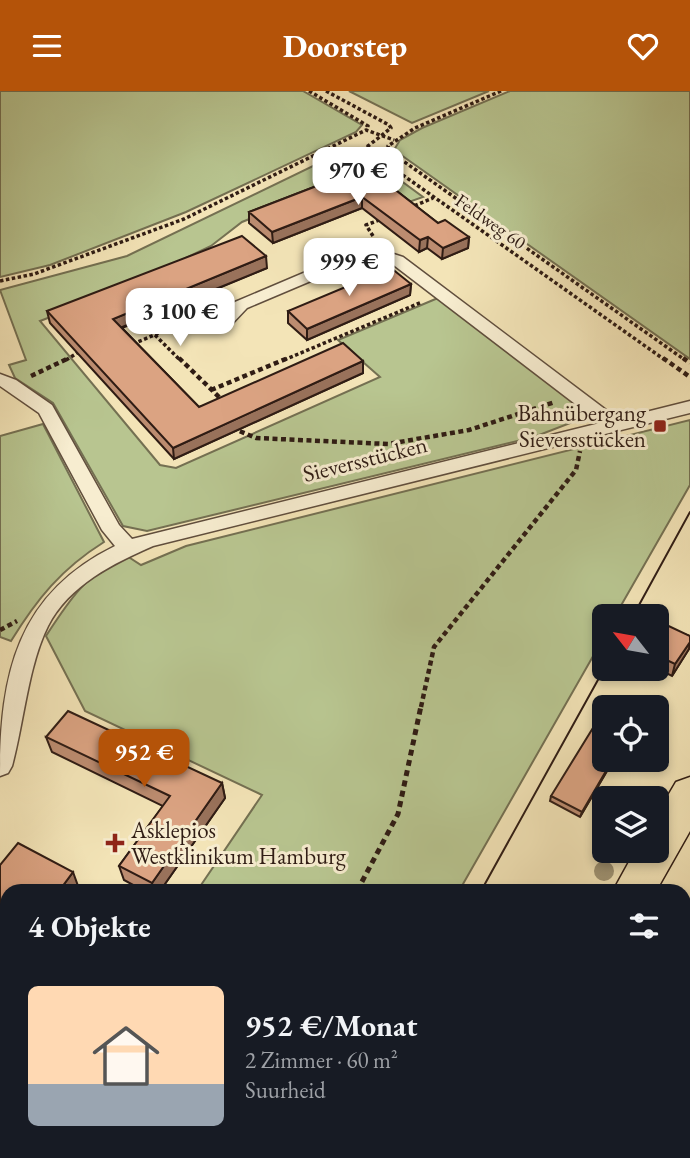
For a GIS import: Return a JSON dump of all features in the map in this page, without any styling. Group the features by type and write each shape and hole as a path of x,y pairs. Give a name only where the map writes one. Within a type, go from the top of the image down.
{"main road":[{"path":"638,884 690,794"}],"street":[{"path":"223,323 241,305 355,257 375,253 397,260 615,425"},
{"path":"5,382 46,409 112,530 128,548"},
{"name":"Sieversstücken","path":"0,766 30,644 42,618 71,583 99,563 148,540 690,407"}],"path":[{"path":"309,91 368,126 366,130"},
{"path":"326,91 389,125 391,128 382,135"},
{"path":"501,91 415,128 394,140 388,146 389,151 690,363"},
{"path":"0,281 34,274 184,219 366,130 394,140"},
{"name":"Feldweg 60","path":"382,135 371,142 368,150 690,377"},
{"path":"399,212 433,198"},
{"path":"375,253 375,238 366,225 388,216"},
{"path":"211,390 442,293"},
{"path":"123,341 132,344 199,316 223,323"},
{"path":"155,335 220,398 219,407"},
{"path":"5,382 57,365 84,350"},
{"path":"226,422 256,438 388,444 469,430 576,395"},
{"path":"361,884 398,814 434,647 576,470 583,432"}],"green space":[{"path":"0,91 303,91 362,125 356,132 186,212 50,265 0,277"},
{"path":"349,91 489,91 412,123"},
{"path":"510,91 690,91 690,359 394,150 400,140 422,128"},
{"path":"346,150 359,150 423,197 409,202 365,173 242,222 211,246 103,297 40,321 160,465 176,468 380,377 338,340 438,298 591,415 534,437 147,531 123,526 53,403 15,378 9,365 26,360 0,290 127,256"},
{"path":"690,420 690,485 622,604 592,604 592,658 463,884 202,884 262,795 85,711 46,636 70,600 101,570 127,556 141,565 186,546"},
{"path":"43,424 104,542 75,563 51,586 11,641 0,637 0,436"}],"building":[{"path":"366,167 438,223 445,220 469,237 443,248 428,237 420,240 362,197 272,232 249,212"},
{"path":"242,236 266,256 113,319 199,407 343,343 363,361 173,448 47,311"},
{"path":"391,268 411,284 307,329 288,311"},
{"path":"669,626 690,636 690,642 675,664 669,661"},
{"path":"68,711 222,783 152,883 119,866 170,796 46,737"},
{"path":"592,729 592,772 605,772 597,786 592,786 592,795 582,812 551,796"},
{"path":"18,843 73,872 64,884 0,884 0,865"}],"tram line":[{"path":"640,604 690,512"},
{"path":"485,884 597,681"}],"place":[{"name":"Bahnübergang Sieversstücken","path":"660,426"},
{"name":"Asklepios Westklinikum Hamburg","path":"115,843"}]}
